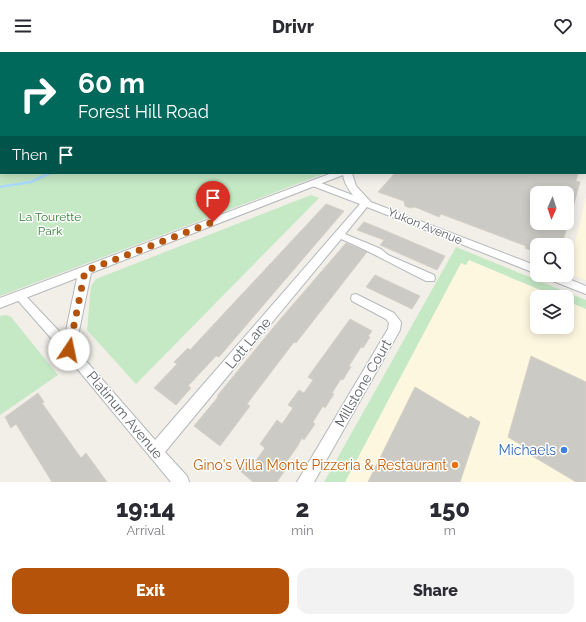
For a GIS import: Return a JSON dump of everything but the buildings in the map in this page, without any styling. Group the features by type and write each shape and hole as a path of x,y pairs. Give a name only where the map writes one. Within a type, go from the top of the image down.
{"street":[{"path":"0,303 337,174"},
{"path":"347,174 351,185 366,203"},
{"name":"Yukon Avenue","path":"313,183 530,267"},
{"name":"Lott Lane","path":"156,451 366,203"},
{"path":"340,235 378,250 385,258 430,278"},
{"path":"69,350 85,271"},
{"path":"566,282 586,290"},
{"name":"Platinum Avenue","path":"19,296 69,350 181,482"},
{"name":"Millstone Court","path":"305,482 394,330 395,322 390,316 356,298"}],"shaded area":[{"path":"586,197 586,280 574,275 574,248"},
{"path":"456,247 530,277 530,282 542,282 561,290 530,290 530,334 574,334 574,295 586,300 586,482 324,482"}],"green space":[{"name":"La Tourette Park","path":"0,174 323,174 0,296"},
{"path":"311,195 319,198 136,384 87,330 91,286 96,279"},
{"path":"456,247 530,277 530,282 542,282 561,290 540,290 469,260 466,265 461,263 345,482 324,482"},
{"path":"574,295 586,300 586,309 574,304"},
{"path":"6,315 11,317 58,375 0,415 0,316"}],"waterway":[{"path":"0,187 31,182 48,174"}],"place":[{"name":"Michaels","path":"564,450"},
{"name":"Gino's Villa Monte Pizzeria & Restaurant","path":"455,465"}],"route":[{"path":"69,350 85,271 213,222"}]}
